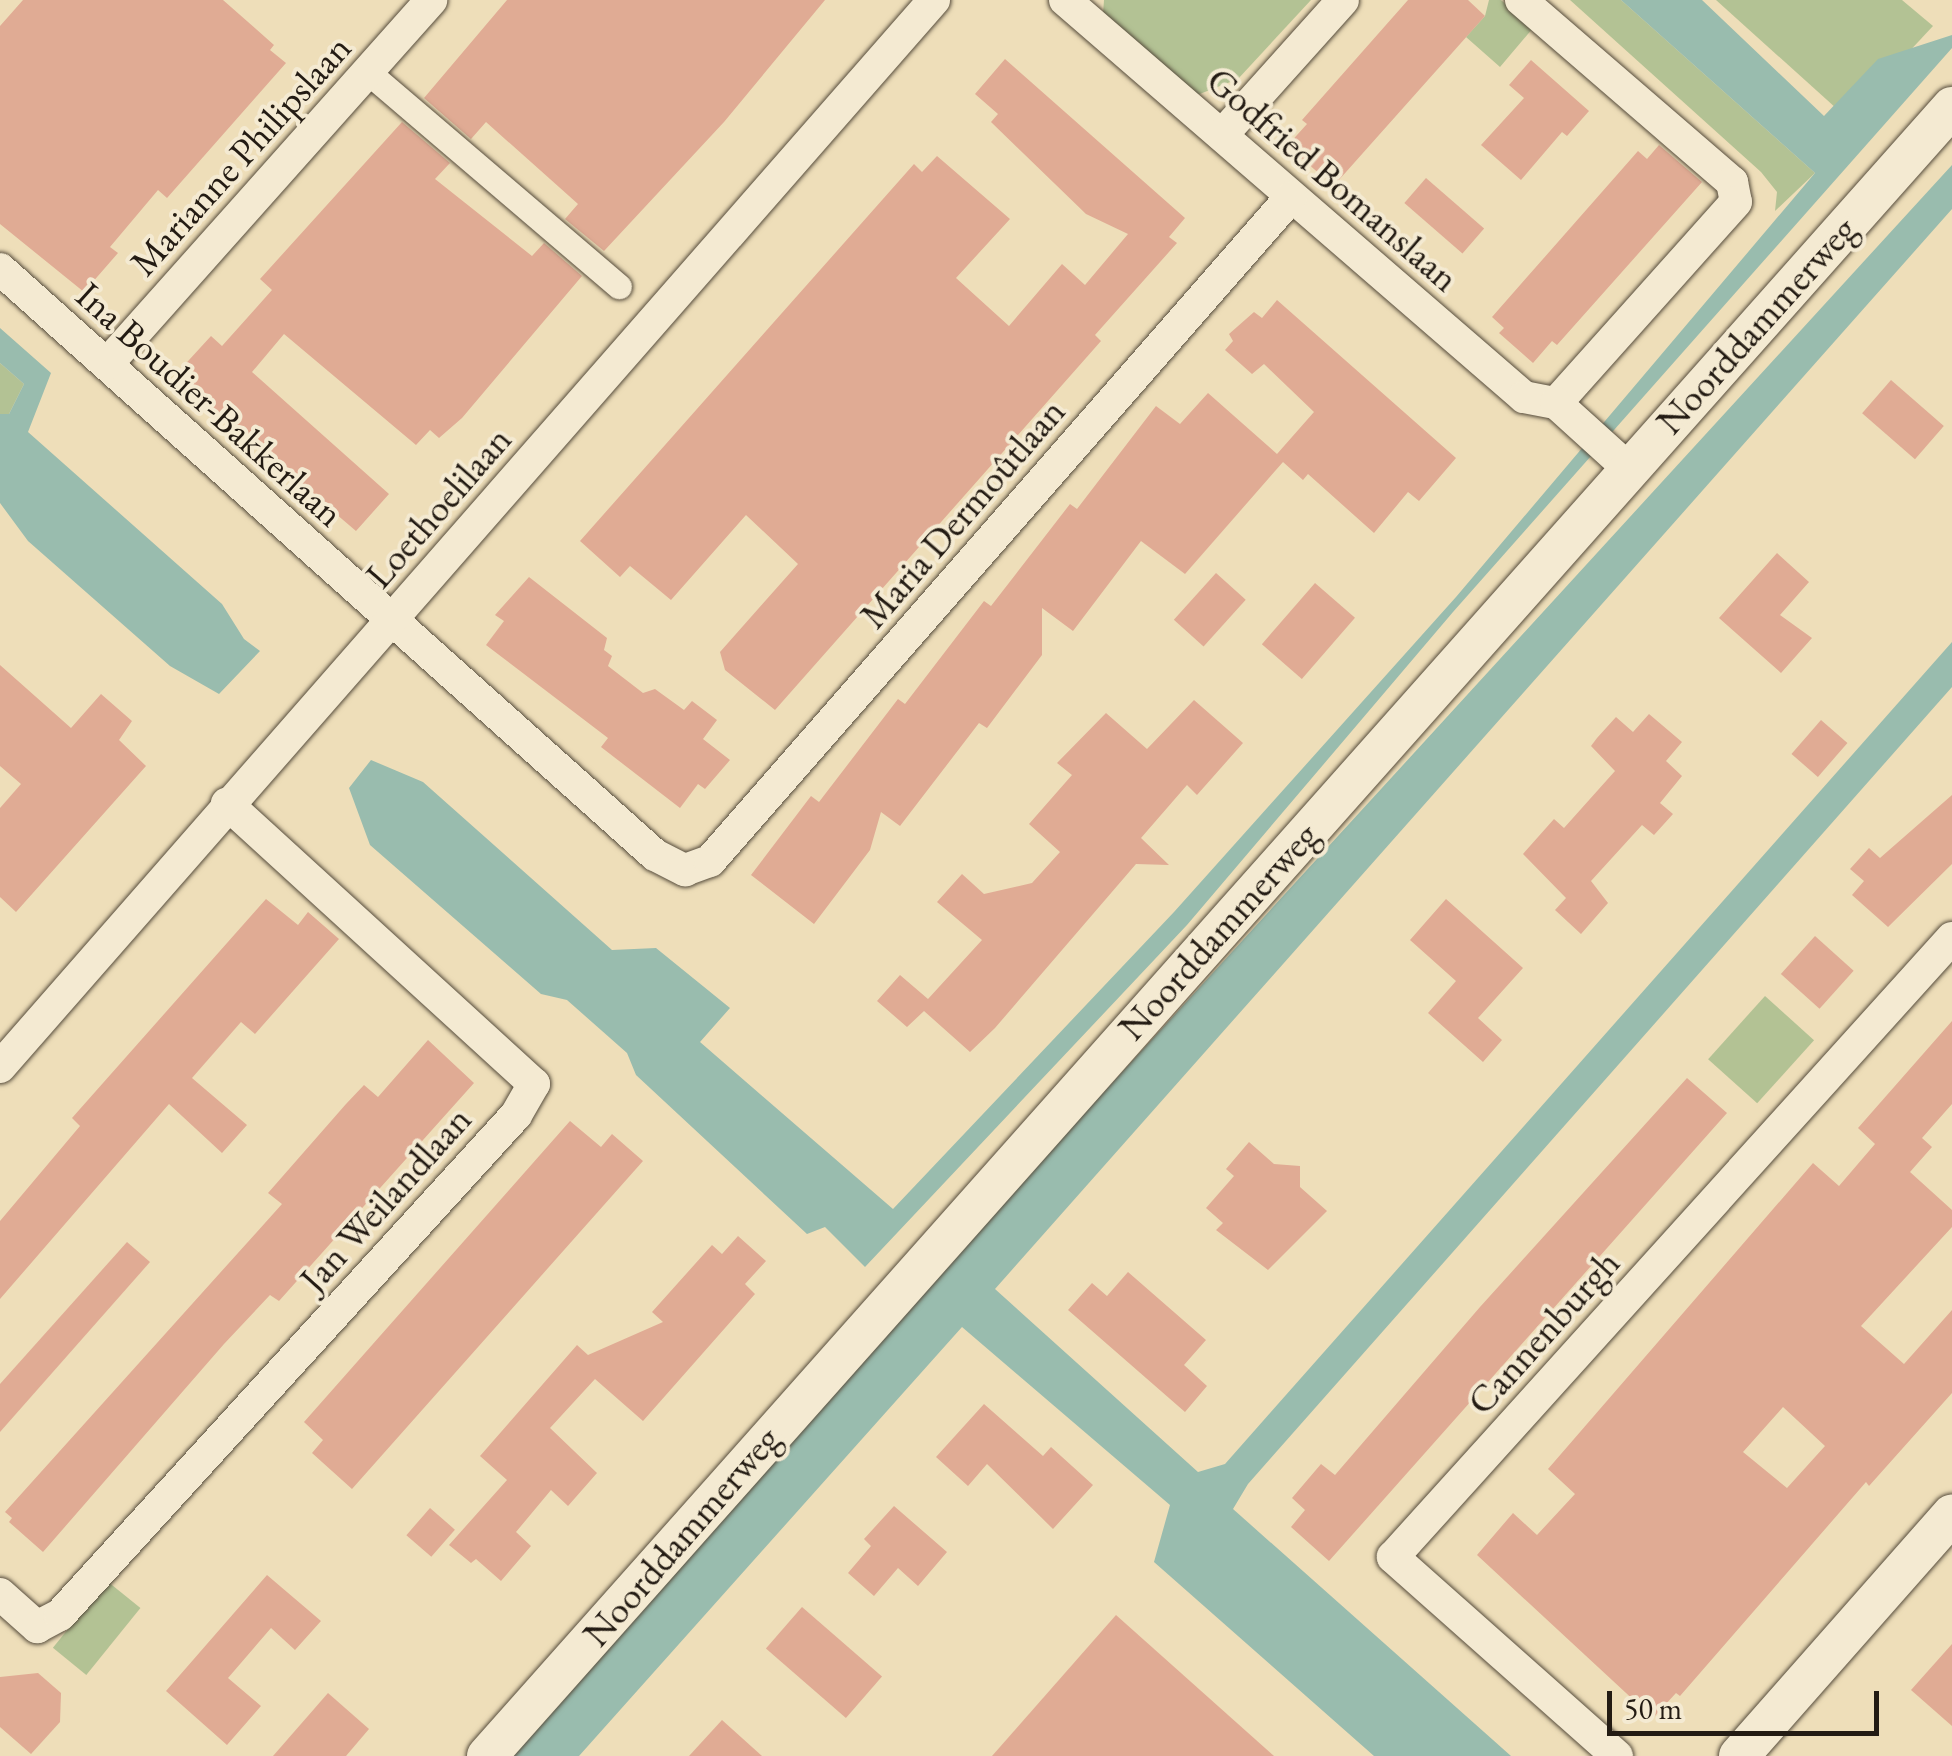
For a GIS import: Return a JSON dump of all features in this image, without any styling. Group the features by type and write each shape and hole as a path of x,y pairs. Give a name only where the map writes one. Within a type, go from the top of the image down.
{"street":[{"name":"Marianne Philipslaan","path":"108,364 432,0"},
{"name":"Loethoelilaan","path":"0,1067 934,0"},
{"path":"1222,135 1343,0"},
{"path":"1521,0 1732,182 1736,202 1567,413 1618,460"},
{"name":"Godfried Bomanslaan","path":"1069,1 1524,398 1567,413"},
{"path":"368,72 619,286"},
{"name":"Noorddammerweg","path":"486,1756 1618,460 1952,106"},
{"name":"Maria Dermoûtlaan","path":"685,870 710,861 1291,197"},
{"name":"Ina Boudier-Bakkerlaan","path":"0,269 390,622 654,854 685,870"},
{"name":"Jan Weilandlaan","path":"0,1594 37,1627 60,1615 516,1115 534,1084 227,804"},
{"name":"Cannenburgh","path":"1617,1756 1393,1557 1952,938"},
{"path":"1739,1756 1952,1514"}],"green space":[{"path":"1104,0 1311,0 1238,79 1192,97 1103,14"},
{"path":"1489,0 1501,0 1533,28 1500,67 1466,37 1485,16"},
{"path":"1570,0 1621,0 1815,173 1775,211 1777,192 1761,172"},
{"path":"1716,0 1902,0 1933,26 1847,118"},
{"path":"0,363 24,384 9,414 0,414"},
{"path":"1765,996 1814,1040 1757,1103 1708,1059"},
{"path":"107,1581 140,1608 86,1675 53,1648"}],"shaded area":[{"path":"1621,0 1702,0 1824,116 1878,59 1952,35 1952,48 1453,612 1187,925 865,1267 825,1227 807,1234 636,1075 627,1053 567,1000 541,994 370,845 349,788 371,760 423,782 612,950 656,948 730,1008 700,1042 893,1209 1174,912 1456,597 1815,173"},
{"path":"1952,165 1952,209 995,1289 1198,1472 1225,1464 1952,642 1952,687 1248,1484 1233,1509 1511,1756 1374,1756 1154,1562 1170,1505 962,1327 579,1756 508,1756 811,1412"},
{"path":"0,328 51,373 28,432 222,604 244,639 260,651 219,694 170,666 28,541 0,503 0,414 9,414 24,384 0,363"}],"building":[{"path":"23,0 223,0 274,45 270,50 286,63 167,198 158,190 110,247 118,253 84,292 0,224 0,26"},
{"path":"507,0 825,0 724,122 604,251 565,219 578,204 486,122 471,139 424,98"},
{"path":"1408,0 1468,0 1485,16 1338,181 1326,170 1321,175 1287,146 1307,124 1302,120"},
{"path":"1005,59 1185,218 1169,237 1177,243 1095,335 1101,341 775,710 725,670 720,652 798,564 746,515 671,600 630,566 620,577 580,541 914,164 922,172 937,156 1010,219 956,278 1009,326 1062,264 1085,285 1128,234 1086,214 991,122 998,114 975,94"},
{"path":"1531,60 1589,111 1567,136 1562,132 1521,180 1481,145 1524,98 1509,85"},
{"path":"402,122 450,163 435,179 532,256 544,243 582,276 462,418 439,438 430,430 416,445 284,334 252,372 389,494 356,531 212,408 178,372 211,336 222,346 272,290 260,279"},
{"path":"1659,145 1702,182 1557,345 1552,341 1533,363 1499,333 1504,328 1492,317 1638,151 1647,159"},
{"path":"1426,178 1484,229 1462,253 1404,203"},
{"path":"1277,300 1456,458 1419,501 1408,492 1374,533 1308,474 1303,480 1283,462 1185,574 1141,541 1073,631 1042,608 1042,655 987,728 979,723 900,826 881,812 870,850 814,924 751,875 811,796 819,802 898,699 905,704 984,601 991,606 1070,504 1077,509 1156,406 1180,424 1208,393 1277,454 1314,412 1264,364 1252,374 1225,350 1233,341 1229,334 1254,312 1262,318"},
{"path":"1891,380 1944,426 1915,459 1862,413"},
{"path":"1777,553 1809,582 1780,615 1812,638 1781,673 1719,618"},
{"path":"1216,573 1246,600 1204,647 1174,620"},
{"path":"529,577 607,638 604,650 612,656 608,666 643,693 655,689 684,710 692,701 717,720 703,739 730,760 705,789 698,784 680,808 601,747 608,738 486,645 504,621 495,615"},
{"path":"1315,583 1355,618 1302,679 1262,644"},
{"path":"0,665 71,728 101,694 132,721 119,740 146,766 16,912 0,897 0,808 21,784 0,766"},
{"path":"1194,700 1243,743 1197,795 1187,785 1141,838 1169,865 1136,864 970,1052 924,1011 907,1027 877,1001 900,975 928,999 982,940 937,902 962,874 984,894 1032,883 1060,852 1029,824 1072,775 1057,763 1106,713 1147,749"},
{"path":"1649,714 1682,742 1666,761 1682,776 1660,803 1673,814 1654,835 1642,825 1591,881 1608,903 1581,934 1555,910 1566,898 1523,854 1554,819 1564,828 1615,771 1591,746 1597,738 1616,717 1633,732"},
{"path":"1821,720 1847,743 1818,777 1791,754"},
{"path":"1952,795 1952,864 1888,927 1852,895 1864,881 1850,869 1869,848 1880,858"},
{"path":"266,899 298,925 308,912 339,939 255,1034 241,1022 192,1078 247,1125 222,1153 169,1104 0,1299 0,1221 80,1126 72,1118"},
{"path":"1446,899 1523,968 1478,1018 1502,1040 1483,1062 1428,1013 1456,981 1410,940"},
{"path":"1815,936 1854,971 1820,1009 1781,974"},
{"path":"1952,1021 1952,1104 1922,1138 1932,1147 1910,1172 1952,1210 1952,1227 1861,1326 1904,1364 1952,1310 1952,1393 1869,1486 1866,1482 1680,1696 1676,1693 1653,1718 1477,1555 1513,1513 1537,1535 1575,1494 1548,1469 1813,1163 1839,1186 1875,1144 1858,1128","holes":["1783,1407 1825,1446 1787,1488 1743,1452"]},
{"path":"428,1040 474,1083 279,1301 270,1295 224,1344 43,1552 9,1522 12,1518 5,1512 282,1204 268,1193 346,1104 364,1085 378,1097"},
{"path":"1687,1078 1727,1113 1329,1561 1291,1527 1305,1510 1292,1498 1321,1464 1335,1475"},
{"path":"570,1121 601,1147 612,1134 643,1161 352,1489 312,1453 323,1440 304,1422"},
{"path":"1249,1142 1274,1164 1300,1166 1300,1187 1327,1211 1268,1270 1216,1230 1223,1223 1206,1208 1234,1176 1226,1169"},
{"path":"738,1236 766,1261 745,1284 755,1294 643,1421 595,1379 550,1428 597,1473 568,1506 551,1490 516,1532 531,1546 501,1581 476,1559 471,1563 449,1545 507,1480 480,1456 577,1345 588,1355 663,1322 652,1312 712,1245 722,1254"},
{"path":"127,1242 150,1262 0,1432 0,1384"},
{"path":"1128,1272 1206,1340 1184,1365 1207,1386 1185,1412 1068,1310 1092,1283 1107,1296"},
{"path":"984,1404 1043,1456 1051,1447 1093,1485 1053,1529 987,1464 968,1486 936,1457"},
{"path":"894,1506 947,1552 918,1586 898,1568 874,1596 848,1573 871,1546 864,1539"},
{"path":"430,1508 455,1530 431,1557 406,1535"},
{"path":"267,1575 321,1621 295,1650 271,1628 228,1678 261,1706 227,1745 166,1691"},
{"path":"802,1607 882,1677 846,1718 766,1649"},
{"path":"1116,1615 1274,1756 992,1756"},
{"path":"1952,1644 1952,1726 1911,1690"},
{"path":"38,1673 61,1693 60,1722 31,1754 0,1727 0,1677"},
{"path":"328,1693 369,1729 346,1756 273,1756"},
{"path":"722,1720 762,1756 689,1756"}]}
